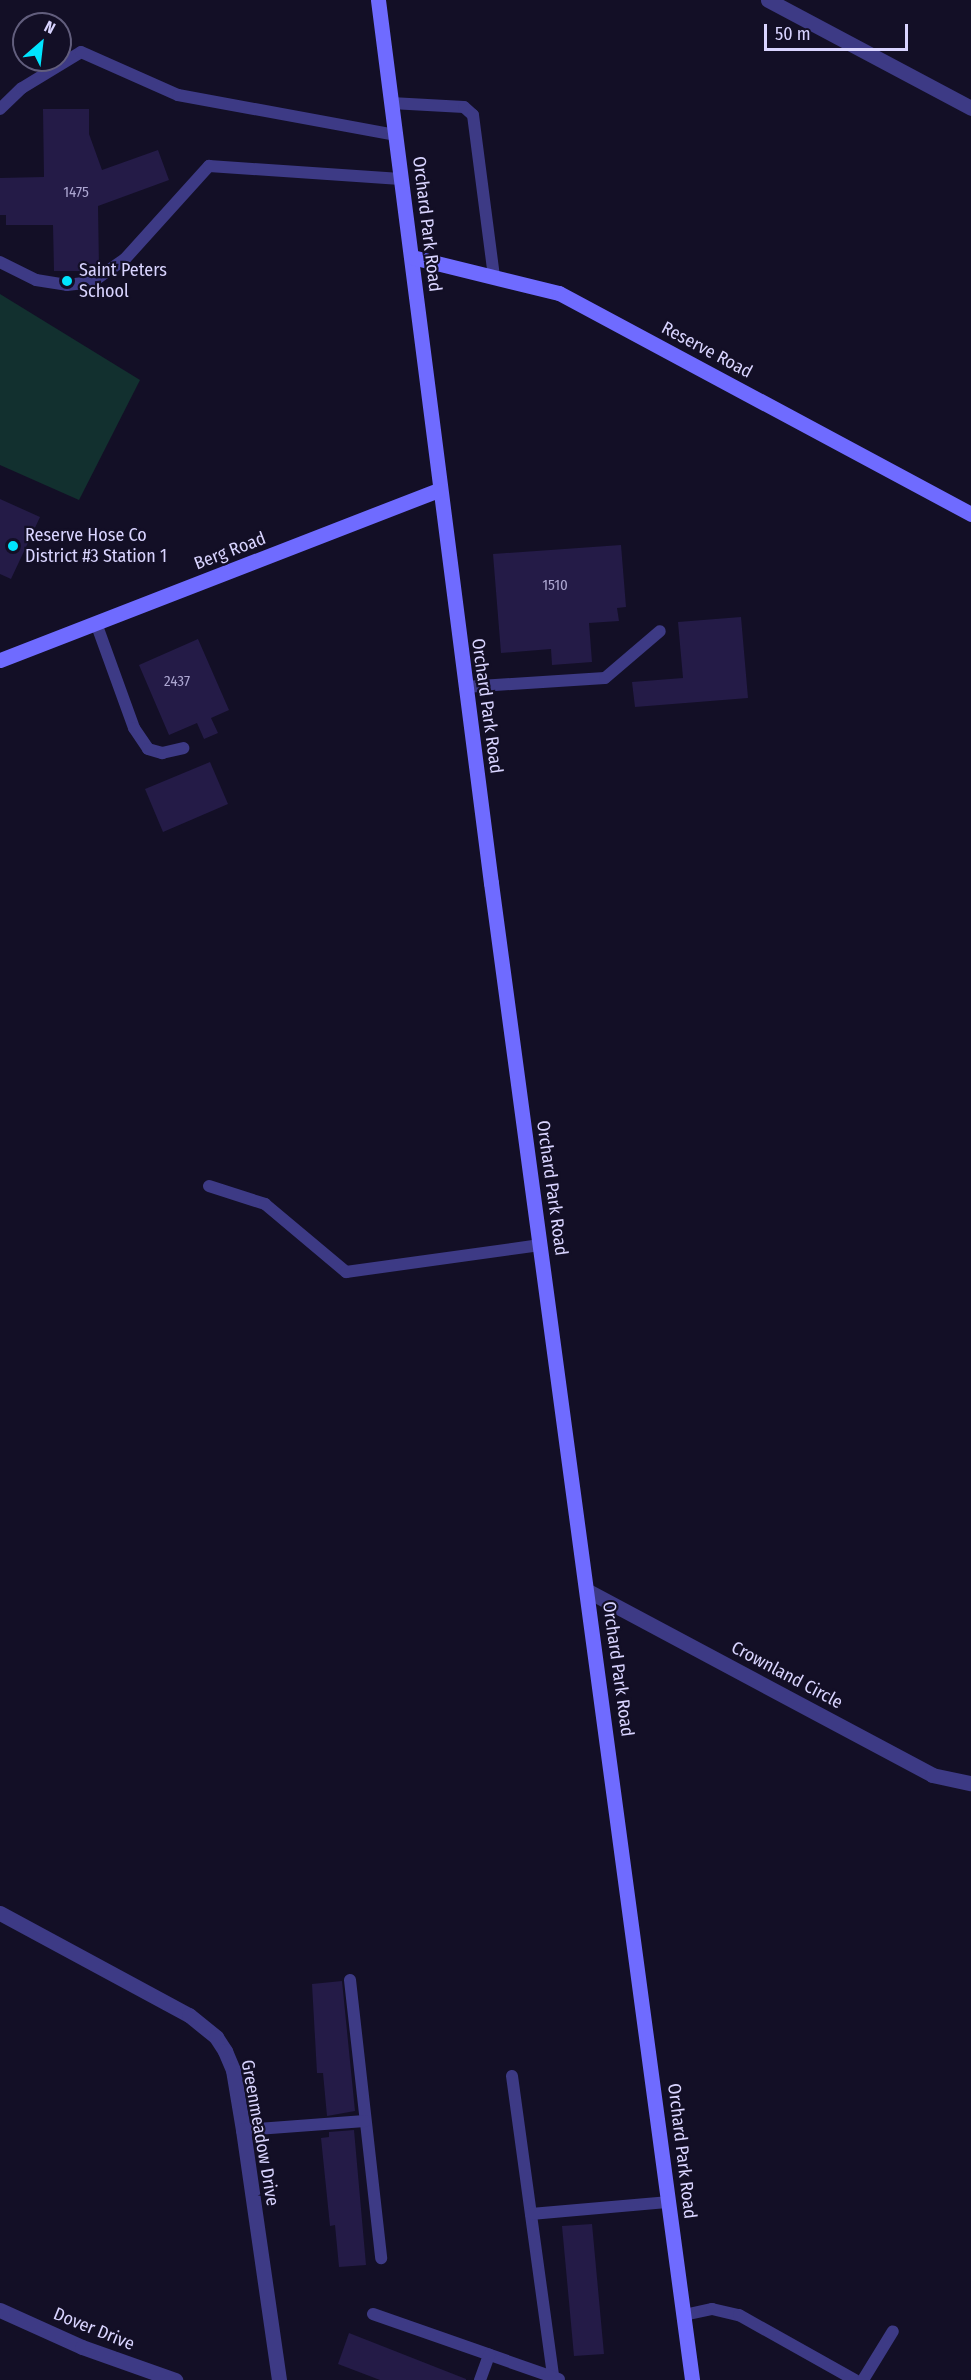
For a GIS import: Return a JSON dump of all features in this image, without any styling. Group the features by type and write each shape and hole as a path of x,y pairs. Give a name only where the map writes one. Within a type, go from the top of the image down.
{"main road":[{"name":"Orchard Park Road","path":"378,0 412,257 439,490 692,2380"},
{"name":"Reserve Road","path":"412,257 559,292 971,514"},
{"name":"Berg Road","path":"0,660 439,490"}],"street":[{"path":"768,0 971,108"},
{"name":"Crownland Circle","path":"588,1591 932,1775 971,1783"},
{"name":"Greenmeadow Drive","path":"0,1913 204,2024 225,2051 233,2070 243,2130 279,2380"},
{"name":"Dover Drive","path":"0,2310 82,2347 175,2380"}],"lane":[{"path":"0,108 22,88 81,52 178,95 396,135"},
{"path":"391,103 464,107 473,115 494,277"},
{"path":"0,262 36,280 67,285 92,282 124,260 209,166 401,179"},
{"path":"96,623 134,728 148,749 162,753 183,748"},
{"path":"465,687 605,678 660,631"},
{"path":"209,1185 265,1204 346,1272 540,1245"},
{"path":"350,1980 381,2258"},
{"path":"373,2314 557,2379 512,2076"},
{"path":"243,2130 365,2121"},
{"path":"531,2214 669,2202"},
{"path":"684,2315 712,2309 739,2315 855,2380"},
{"path":"863,2380 893,2331"},
{"path":"480,2380 489,2355"}],"green space":[{"path":"0,294 140,380 79,500 0,465"}],"building":[{"path":"43,109 89,109 89,134 102,170 158,150 169,180 98,206 99,267 94,271 54,271 53,225 6,225 6,215 0,215 0,178 44,177"},
{"name":"Reserve Hose Co District #3 Station 1","path":"0,499 40,517 11,579 0,574"},
{"path":"621,545 626,607 617,608 619,621 589,623 592,662 552,665 551,649 501,653 493,554"},
{"path":"741,617 748,698 635,707 632,682 683,678 678,622"},
{"path":"198,639 229,710 211,718 218,733 204,739 197,723 169,735 139,665"},
{"path":"210,762 228,804 163,832 145,789"},
{"path":"342,1981 355,2111 327,2116 323,2073 317,2073 312,1984"},
{"path":"354,2130 366,2265 339,2267 335,2225 330,2226 321,2138 329,2137 329,2132"},
{"path":"592,2224 604,2354 574,2356 562,2226"},
{"path":"349,2333 466,2380 380,2380 338,2364"}],"place":[{"name":"Saint Peters School","path":"67,281"},
{"name":"Reserve Hose Co District #3 Station 1","path":"13,546"}]}
